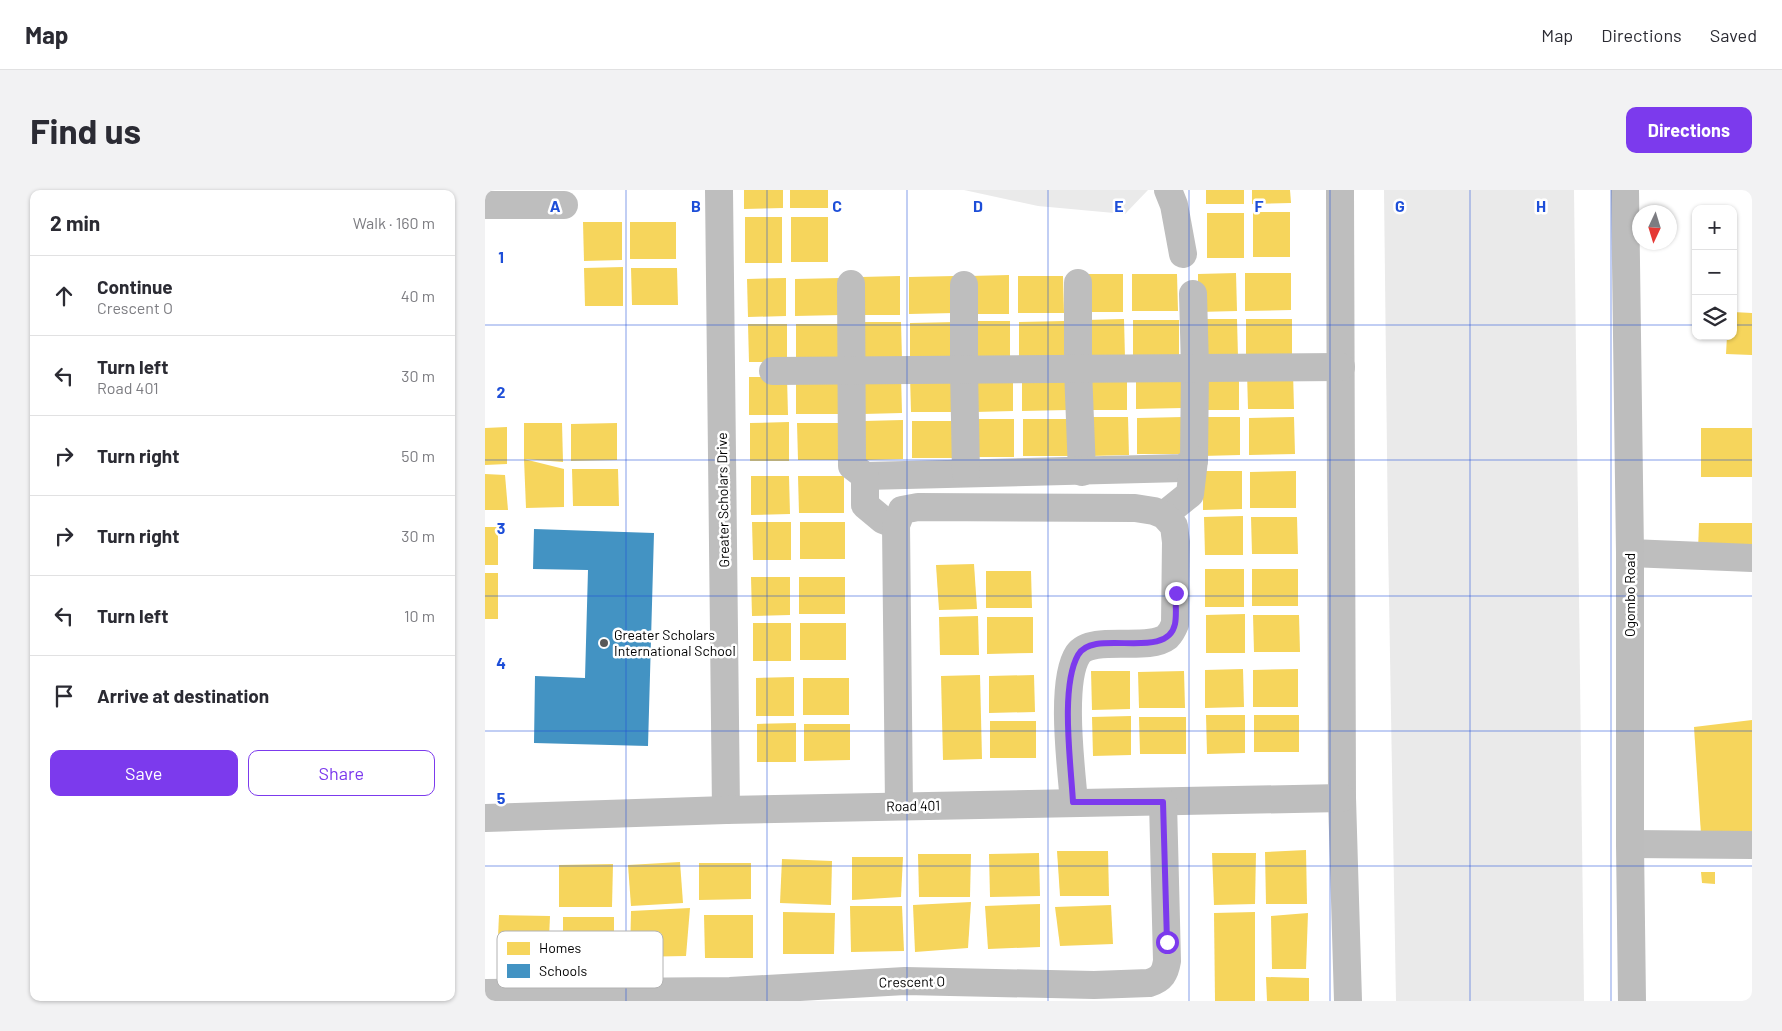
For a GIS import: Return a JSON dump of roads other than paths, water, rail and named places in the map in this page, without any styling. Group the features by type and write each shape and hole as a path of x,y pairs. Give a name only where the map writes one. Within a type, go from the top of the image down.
{"main road":[{"name":"Ogombo Road","path":"1625,190 1631,1001"}],"street":[{"name":"Greater Scholars Drive","path":"719,190 727,810"},
{"path":"1168,190 1174,205 1183,254"},
{"path":"1340,190 1342,798 1348,1001"},
{"path":"485,205 564,205"},
{"path":"1078,283 1078,369 1082,472"},
{"path":"851,284 853,371 852,466 865,476 1183,468 1194,460"},
{"path":"964,285 966,473"},
{"path":"1164,516 1190,494 1194,460 1195,368 1193,294"},
{"path":"773,371 1341,367"},
{"path":"865,476 865,505 883,520 896,525"},
{"path":"899,806 896,525 902,510 918,507 1135,508 1154,511 1164,516 1173,526 1176,542 1175,624 1171,633 1155,642 1084,647 1078,654 1072,668 1067,697 1073,802"},
{"path":"1629,553 1752,558"},
{"name":"Road 401","path":"485,818 727,810 1342,798"},
{"name":"Crescent O","path":"485,993 729,996 1149,983 1157,980 1165,973 1167,961 1163,802"},
{"path":"1630,844 1752,845"}],"place":[{"name":"Greater Scholars International School","path":"604,643"}]}
